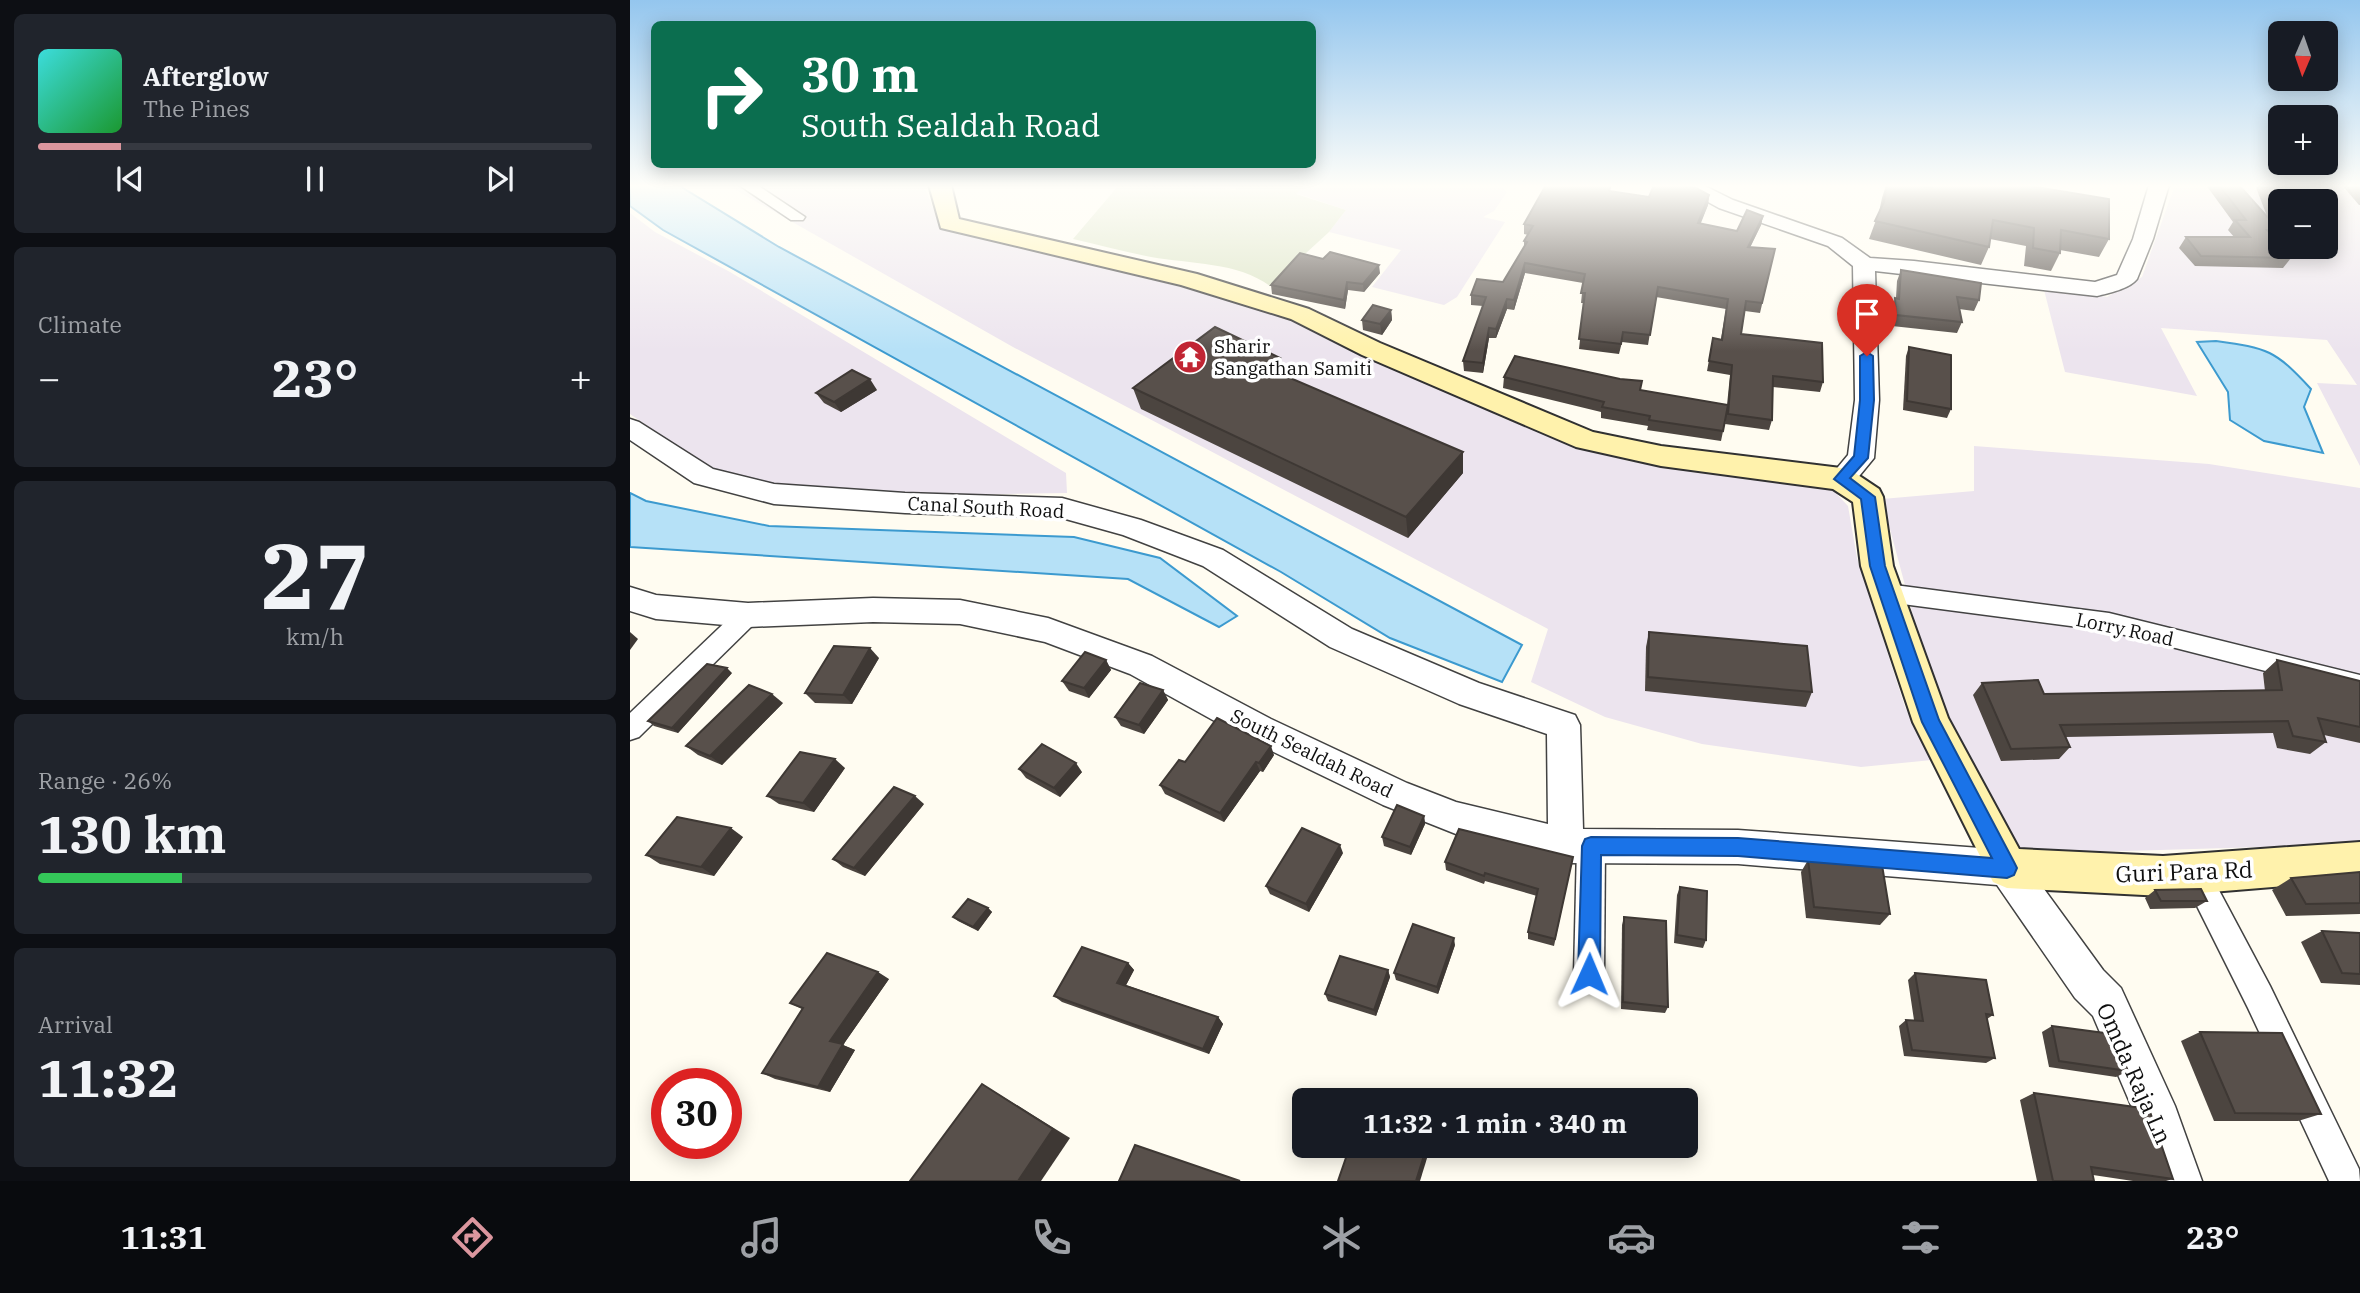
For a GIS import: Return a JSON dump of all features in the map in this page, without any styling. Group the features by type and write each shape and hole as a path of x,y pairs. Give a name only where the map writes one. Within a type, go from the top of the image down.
{"main road":[{"path":"1022,240 1188,279 1300,314 1371,349 1587,440 1661,457 1841,479 1868,497 1877,566 1931,722 2007,868"},
{"name":"Guri Para Rd","path":"2007,868 2163,876 2360,861"}],"street":[{"path":"1830,240 1864,264 1914,267 2097,289 2126,279 2143,240"},
{"path":"1841,479 1861,458 1867,400 1864,264"},
{"name":"Canal South Road","path":"630,428 704,476 774,494 905,503 1062,508 1131,527 1213,558 1341,638 1470,694 1563,725 1579,846"},
{"name":"Lorry Road","path":"1887,593 2109,622 2360,685"},
{"name":"South Sealdah Road","path":"630,599 656,607 748,615 873,610 960,612 1048,630 1141,665 1259,729 1395,794 1456,818 1579,846 1738,847 2007,868"},
{"path":"630,729 748,615"},
{"path":"1579,846 1589,974"},
{"name":"Omda Raja Ln","path":"2007,868 2089,984 2107,1002 2160,1121 2180,1181"},
{"path":"2195,874 2259,997 2347,1181"}],"shaded area":[{"path":"630,240 670,240 730,272 1066,473 1067,493 947,495 786,487 712,470 630,414"},
{"path":"824,240 996,240 1283,313 1313,332 1446,388 1500,417 1628,461 1832,489 1848,506 1857,558 1905,707 1932,760 1861,767 1702,744 1605,717 1531,682 1548,629 1013,347"},
{"path":"1361,240 1493,240 1457,297 1444,305 1372,287 1401,250"},
{"path":"2155,240 2268,240 2268,259 2338,259 2338,240 2360,240 2360,466 2317,383 2357,385 2327,340 2161,328 2197,396 2065,372 2043,286 2107,297 2142,277"},
{"path":"1974,446 2209,464 2360,488 2360,844 2023,854 1942,724 1882,499 1974,491"}],"green space":[{"path":"1078,240 1320,240 1270,286 1229,268 1151,257"}],"water":[{"path":"681,240 768,240 1522,645 1502,682 1390,638 1281,572"},
{"path":"2216,341 2248,346 2269,353 2299,376 2311,389 2304,407 2323,453 2264,441 2230,420 2228,392 2197,342"},
{"path":"630,493 646,501 769,526 1074,537 1160,558 1237,616 1219,627 1128,579 630,547"}],"building":[{"path":"1751,240 1748,247 1775,249 1762,303 1746,301 1741,334 1822,343 1823,382 1773,376 1772,420 1728,414 1732,365 1709,361 1713,338 1722,340 1728,299 1658,287 1650,335 1623,332 1621,344 1579,339 1585,293 1581,293 1585,274 1525,263 1514,300 1507,299 1496,329 1489,328 1483,363 1463,361 1486,297 1471,295 1477,279 1503,282 1527,242 1524,241"},
{"path":"1959,240 1990,240 1989,247"},
{"path":"2033,240 2061,240 2060,253 2033,248"},
{"path":"2188,240 2268,240 2268,257 2201,256"},
{"path":"1330,252 1379,265 1363,284 1347,282 1344,300 1271,285 1300,253 1323,259"},
{"path":"1901,270 1981,283 1979,300 1957,297 1962,322 1896,315 1895,298 1899,299"},
{"path":"1373,305 1391,310 1380,324 1362,320"},
{"path":"1215,327 1280,358 1269,369 1463,452 1406,517 1133,388"},
{"path":"1909,347 1951,355 1951,409 1907,401"},
{"path":"1515,356 1620,379 1642,381 1640,390 1728,405 1723,431 1649,420 1650,416 1602,407 1604,402 1504,377"},
{"path":"852,370 870,379 834,402 816,393"},
{"path":"1649,632 1807,646 1812,692 1648,677"},
{"path":"834,646 870,648 843,695 805,693"},
{"path":"1085,652 1106,660 1084,688 1062,681"},
{"path":"2277,660 2360,681 2360,727 2318,718 2326,742 2293,736 2288,721 2060,725 2070,747 2011,749 1982,683 2038,680 2044,694 2282,690"},
{"path":"707,664 727,668 672,728 648,721"},
{"path":"1140,683 1163,690 1139,725 1115,717"},
{"path":"749,685 772,694 710,756 686,746"},
{"path":"1217,718 1271,746 1259,763 1256,762 1220,813 1160,785 1179,760 1185,762"},
{"path":"1042,744 1076,763 1054,788 1019,769"},
{"path":"800,752 835,759 803,803 767,796"},
{"path":"894,787 915,796 854,868 833,859"},
{"path":"1397,805 1424,816 1410,847 1382,837"},
{"path":"677,817 731,828 701,867 646,855"},
{"path":"1302,828 1340,845 1306,904 1266,886"},
{"path":"1459,829 1573,857 1555,939 1528,932 1538,889 1485,873 1484,876 1445,862"},
{"path":"1808,860 1882,865 1890,914 1814,907"},
{"path":"2360,872 2360,903 2306,904 2291,878"},
{"path":"1680,887 1707,891 1706,940 1677,935"},
{"path":"2201,889 2207,901 2161,901 2155,890"},
{"path":"968,899 988,908 973,927 953,917"},
{"path":"1624,917 1666,921 1668,1007 1623,1002"},
{"path":"1413,924 1454,938 1437,987 1394,973"},
{"path":"2322,931 2360,933 2360,974 2342,973"},
{"path":"1082,947 1128,963 1117,983 1218,1017 1203,1049 1054,996"},
{"path":"827,953 878,972 830,1041 843,1044 818,1087 762,1073 803,1008 790,1003"},
{"path":"1340,956 1388,970 1374,1010 1325,994"},
{"path":"1915,973 1986,980 1993,1015 1986,1014 1995,1058 1912,1050 1906,1020 1923,1021"},
{"path":"2052,1026 2112,1034 2128,1071 2059,1061"},
{"path":"2200,1032 2282,1033 2321,1114 2235,1113"},
{"path":"982,1084 1053,1129 1018,1181 910,1181"},
{"path":"2034,1093 2149,1109 2173,1179 2091,1167 2094,1181 2053,1181"},
{"path":"1135,1145 1240,1181 1119,1181"},
{"path":"1346,1158 1423,1158 1416,1181 1338,1181"}],"place":[{"name":"Sharir Sangathan Samiti","path":"1190,357"}],"route":[{"path":"1589,974 1591,846 1738,847 2007,868 1931,722 1877,566 1868,497 1841,479 1861,458 1867,400 1867,356"}]}
